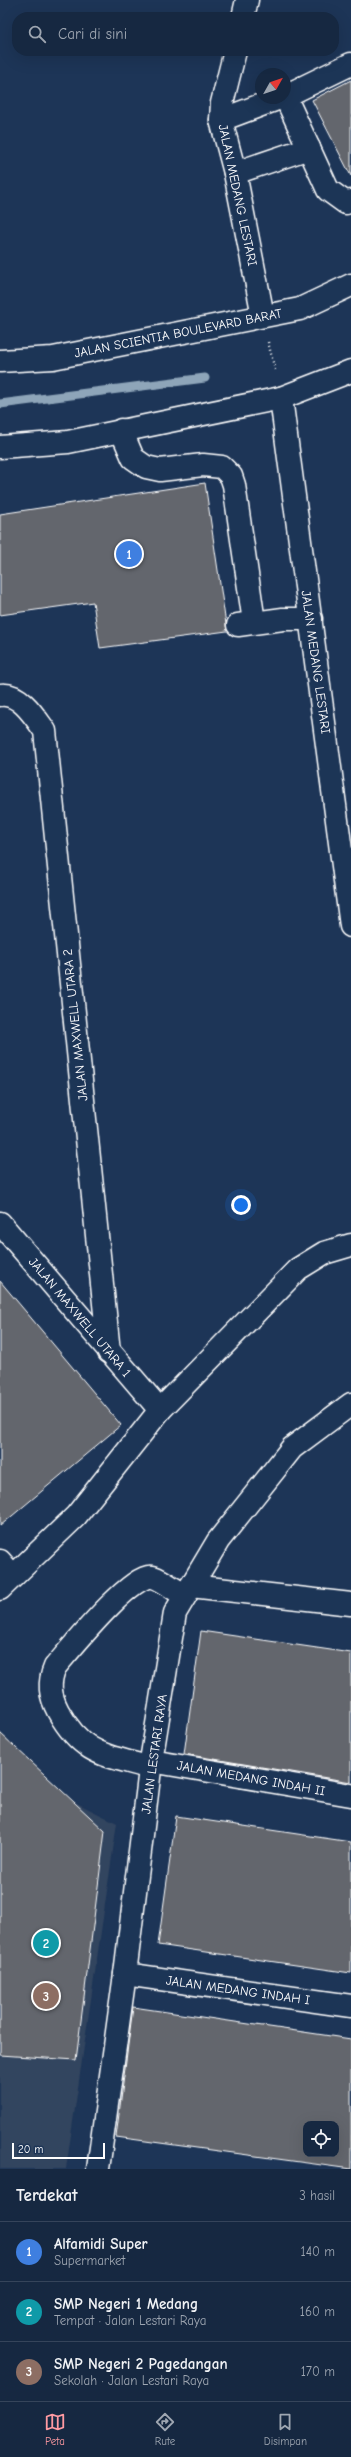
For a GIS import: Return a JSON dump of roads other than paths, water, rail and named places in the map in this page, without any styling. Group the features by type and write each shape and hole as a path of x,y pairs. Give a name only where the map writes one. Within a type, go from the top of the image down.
{"street":[{"path":"244,12 247,0"},
{"name":"JALAN MEDANG LESTARI","path":"233,56 222,103 221,120 236,173 263,316"},
{"path":"351,64 285,96 328,190 346,202 351,201"},
{"path":"221,120 264,104"},
{"path":"236,173 309,148"},
{"name":"JALAN SCIENTIA BOULEVARD BARAT","path":"0,361 53,358 300,309 351,285"},
{"path":"0,447 68,442 281,398 351,371"},
{"name":"JALAN MEDANG LESTARI","path":"281,398 351,926"},
{"path":"121,430 133,458 146,467 160,470 203,465 222,467 231,476 234,485 246,623 310,619"},
{"name":"JALAN MAXWELL UTARA 2","path":"0,695 4,694 25,704 45,731 109,1352"},
{"name":"JALAN MAXWELL UTARA 1","path":"0,1223 160,1410"},
{"path":"4,1575 76,1516 160,1410 298,1269 324,1253 351,1245"},
{"name":"JALAN LESTARI RAYA","path":"98,2169 125,1974 151,1764 175,1613 218,1541 292,1448 351,1404"},
{"name":"JALAN MEDANG INDAH II","path":"188,1591 152,1577 139,1581 121,1593 55,1667 50,1680 50,1689 56,1708 69,1730 84,1745 97,1752 151,1764 351,1795"},
{"path":"188,1591 351,1604"},
{"name":"JALAN MEDANG INDAH I","path":"125,1974 351,2006"}],"waterway":[{"path":"0,404 205,378"}],"place":[{"name":"Alfamidi Super","path":"129,554"},
{"name":"SMP Negeri 1 Medang","path":"46,1943"},
{"name":"SMP Negeri 2 Pagedangan","path":"46,1996"}]}
